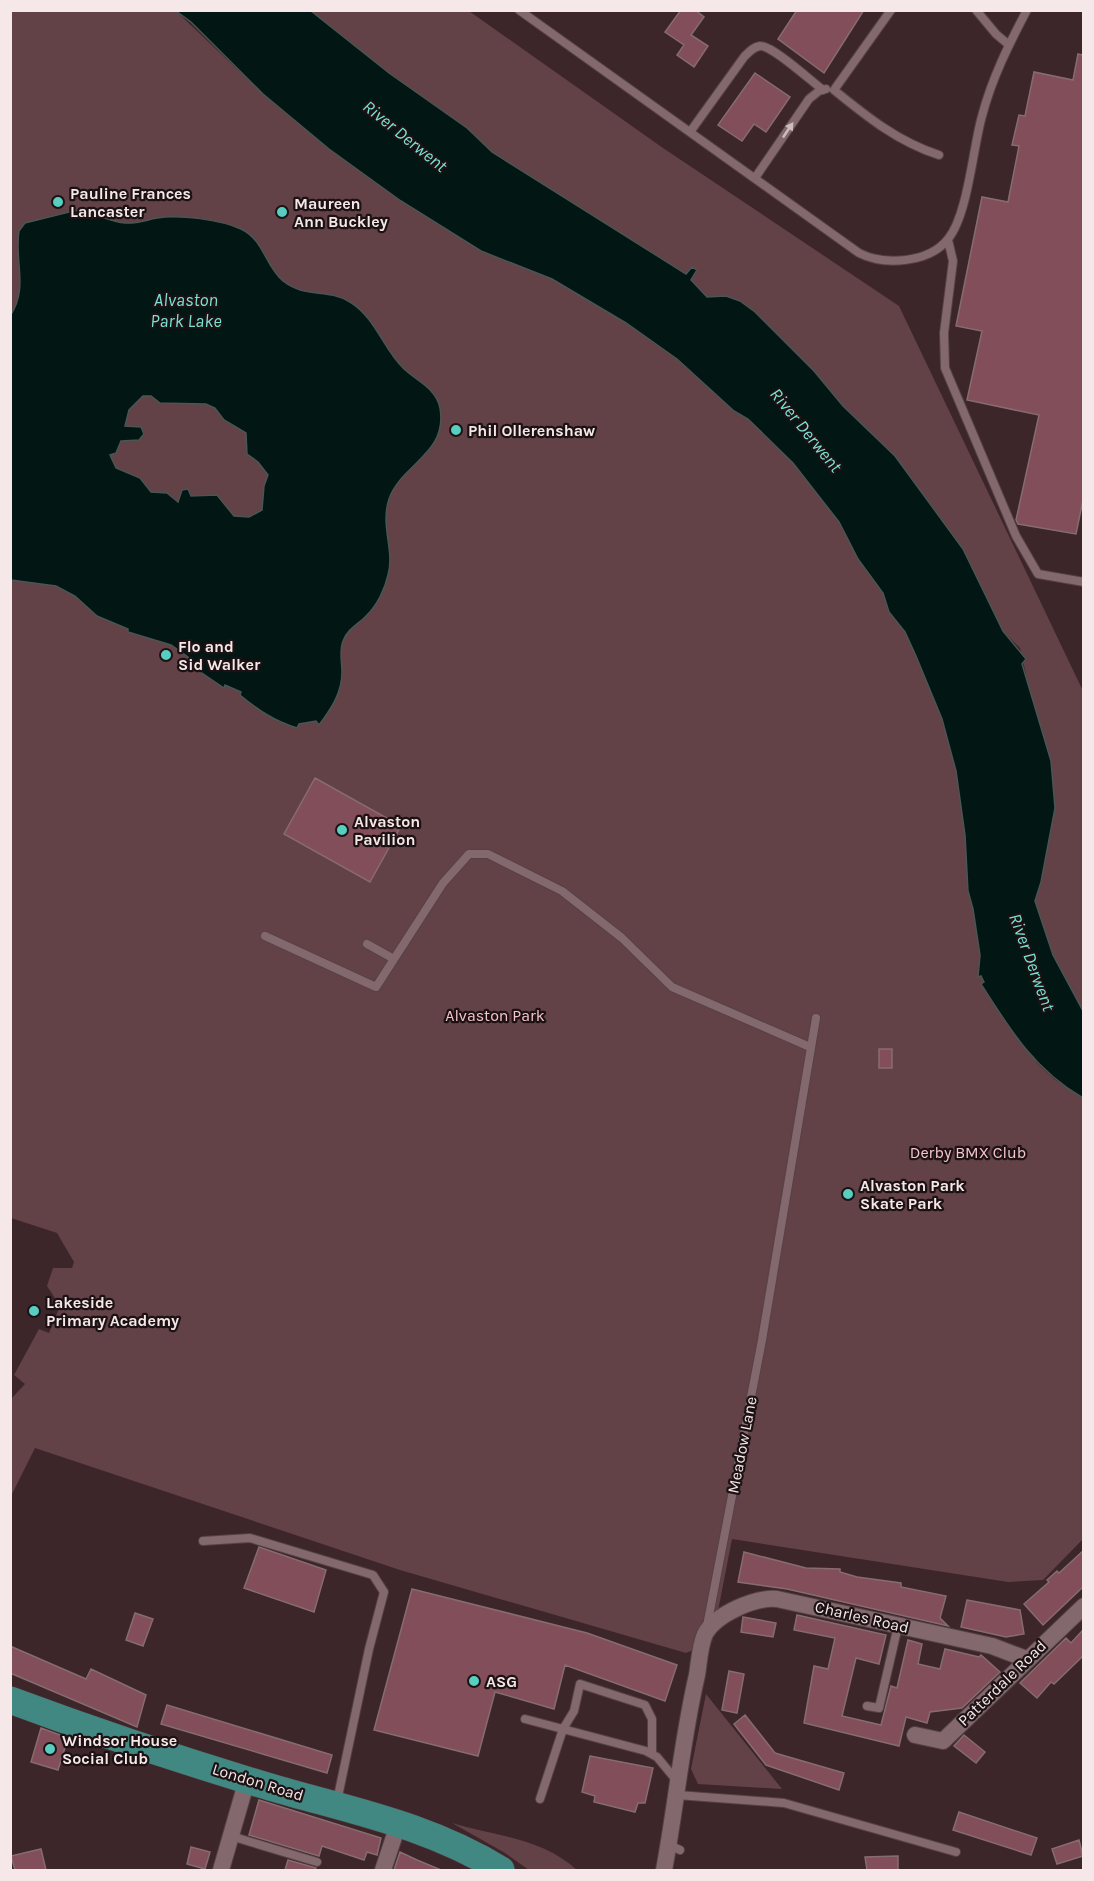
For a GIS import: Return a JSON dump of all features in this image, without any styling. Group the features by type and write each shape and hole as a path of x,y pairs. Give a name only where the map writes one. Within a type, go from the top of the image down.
{"main road":[{"name":"London Road","path":"10,1700 247,1780 399,1822 462,1848 501,1870"}],"street":[{"name":"Charles Road","path":"705,1634 725,1616 740,1607 769,1598 992,1646 1026,1659"},
{"name":"Patterdale Road","path":"915,1735 943,1741 1083,1606"},
{"name":"Meadow Lane","path":"664,1870 674,1847 678,1789 690,1707 705,1634"},
{"path":"222,1870 247,1780"},
{"path":"383,1870 399,1822"}],"lane":[{"path":"519,10 870,259 883,262 912,259 948,240"},
{"path":"834,90 891,10"},
{"path":"976,10 996,34 1009,45"},
{"path":"1027,10 996,72 982,116 960,215 948,240 952,261 944,333 945,368 1016,536 1038,574 1083,582"},
{"path":"690,132 744,57 759,46 770,50 823,90"},
{"path":"755,178 809,99 823,90 834,90 871,120 907,142 939,154"},
{"path":"265,936 376,987 443,883 469,854 488,854 562,891 622,938 672,987 810,1047"},
{"path":"367,944 394,958"},
{"name":"Meadow Lane","path":"705,1634 764,1329 816,1018"},
{"path":"203,1541 250,1538 373,1575 384,1592 369,1649 336,1804"},
{"path":"867,1706 879,1708 898,1626"},
{"path":"540,1799 563,1729 574,1711 580,1684 584,1683 645,1705 652,1719 652,1754 678,1789 784,1803 956,1852"},
{"path":"525,1719 652,1754"},
{"path":"231,1836 317,1862"}],"green space":[{"name":"Alvaston Park","path":"11,11 176,11 263,94 310,133 401,201 481,251 552,279 626,323 677,359 734,411 748,419 793,463 839,522 858,559 883,593 889,612 905,632 942,719 956,771 965,836 968,891 980,955 978,976 981,975 1037,1063 1054,1079 1083,1098 1083,1539 1043,1580 1008,1582 732,1539 712,1642 686,1653 400,1570 35,1448 11,1496 11,1399 25,1384 14,1375 39,1329 49,1333 60,1306 47,1286 53,1268 72,1268 74,1262 57,1233 11,1218"},
{"path":"311,11 469,11 663,148 899,306 1083,691 1083,1011 1053,955 1035,901 1041,882 1055,808 1051,761 1033,706 1020,648 1003,631 963,549 895,456 843,406 814,371 755,312 740,301 726,296 707,297 692,284 692,267 686,274 492,152 467,128 389,73"},
{"path":"706,1694 782,1789 698,1784 691,1769"},
{"path":"452,1823 533,1844 563,1859 577,1870 529,1870 505,1853"}],"water":[{"name":"River Derwent","path":"176,11 311,11 389,73 467,128 492,152 686,274 692,267 697,270 691,280 707,297 726,296 740,301 755,312 814,371 843,406 895,456 963,549 1003,631 1026,659 1022,664 1051,761 1055,808 1041,882 1035,901 1053,955 1083,1011 1083,1098 1066,1087 1037,1062 1013,1033 981,984 984,982 981,976 978,977 980,955 968,891 965,835 956,771 942,719 905,632 889,612 883,593 858,559 839,522 793,463 748,419 734,411 677,359 626,323 552,279 481,251 401,201 329,149 263,94 191,22"},
{"name":"Alvaston Park Lake","path":"80,211 125,223 166,217 188,217 223,223 241,229 260,246 272,268 283,281 300,290 333,295 350,302 359,309 404,369 435,395 440,408 441,424 437,437 431,448 403,476 389,499 386,519 390,566 387,580 374,606 345,637 341,649 342,680 338,694 319,725 316,721 299,724 297,728 274,718 240,695 241,692 225,685 224,688 196,669 188,657 171,645 128,632 128,629 97,616 75,596 56,586 11,580 10,316 19,295 18,242 19,231 25,223","holes":["143,396 151,396 160,403 206,404 215,408 224,420 246,433 247,454 258,462 268,475 264,486 262,510 249,517 234,516 217,495 191,496 188,489 182,490 178,502 167,493 151,492 140,478 116,468 110,455 116,453 121,441 139,440 144,434 141,427 125,426 129,410"]}],"building":[{"path":"681,10 695,10 704,17 691,35 708,46 694,67 677,55 684,45 665,32"},
{"path":"797,10 864,10 824,73 778,39"},
{"path":"1078,54 1083,55 1083,500 1076,534 1018,524 1016,520 1039,415 967,400 982,331 956,326 982,197 1008,202 1019,146 1012,145 1019,115 1025,116 1034,72 1073,80"},
{"path":"755,73 790,97 766,132 754,124 742,141 718,125"},
{"name":"Alvaston Pavilion","path":"315,778 401,826 370,882 284,834"},
{"path":"879,1049 892,1049 892,1068 879,1068"},
{"path":"259,1547 326,1570 314,1612 244,1588"},
{"path":"1083,1551 1083,1587 1043,1625 1024,1604 1049,1582 1047,1580 1057,1571 1059,1573"},
{"path":"744,1552 806,1568 840,1569 840,1572 857,1577 901,1583 901,1587 946,1596 940,1618 948,1626 787,1589 738,1582"},
{"name":"ASG","path":"412,1589 587,1633 677,1665 665,1701 565,1665 554,1709 495,1692 478,1756 374,1730"},
{"path":"967,1600 1020,1610 1024,1634 1006,1637 961,1627"},
{"path":"135,1613 153,1619 143,1646 126,1640"},
{"path":"797,1615 886,1635 879,1664 856,1658 842,1716 881,1725 891,1686 897,1688 908,1640 922,1644 918,1664 940,1669 945,1649 979,1657 981,1655 1000,1672 962,1708 930,1712 927,1723 906,1717 899,1746 804,1723 814,1666 828,1669 835,1638 794,1630"},
{"path":"743,1617 776,1623 773,1637 741,1632"},
{"path":"1083,1630 1083,1656 1054,1684 1051,1682 1037,1698 1020,1683 1066,1638 1071,1643"},
{"path":"10,1646 86,1679 91,1669 146,1695 137,1727 10,1673"},
{"path":"729,1671 744,1674 737,1713 722,1710"},
{"path":"167,1705 332,1755 327,1773 161,1724"},
{"path":"745,1715 775,1753 844,1773 839,1790 766,1765 734,1724"},
{"name":"Windsor House Social Club","path":"41,1728 68,1738 58,1770 31,1762"},
{"path":"964,1735 985,1752 976,1763 954,1746"},
{"path":"590,1756 653,1768 645,1803 638,1803 635,1812 594,1802 595,1796 582,1792"},
{"path":"259,1800 381,1838 377,1855 367,1852 364,1860 322,1846 319,1856 249,1835"},
{"path":"959,1812 1037,1838 1031,1855 953,1830"},
{"path":"1079,1840 1083,1856 1057,1864 1052,1849"},
{"path":"191,1847 210,1852 205,1869 187,1864"},
{"path":"41,1849 46,1870 15,1870 11,1856"},
{"path":"400,1852 417,1860 441,1870 394,1870"},
{"path":"898,1856 898,1870 867,1870 865,1857"},
{"path":"288,1860 316,1868 315,1870 285,1870"}],"place":[{"name":"Pauline Frances Lancaster","path":"58,202"},
{"name":"Maureen Ann Buckley","path":"282,212"},
{"name":"Phil Ollerenshaw","path":"456,430"},
{"name":"Flo and Sid Walker","path":"166,655"},
{"name":"Alvaston Pavilion","path":"342,830"},
{"name":"Alvaston Park Skate Park","path":"848,1194"},
{"name":"Lakeside Primary Academy","path":"34,1311"},
{"name":"ASG","path":"474,1681"},
{"name":"Windsor House Social Club","path":"50,1749"}],"park label":[{"name":"Derby BMX Club","path":"968,1152"}]}
